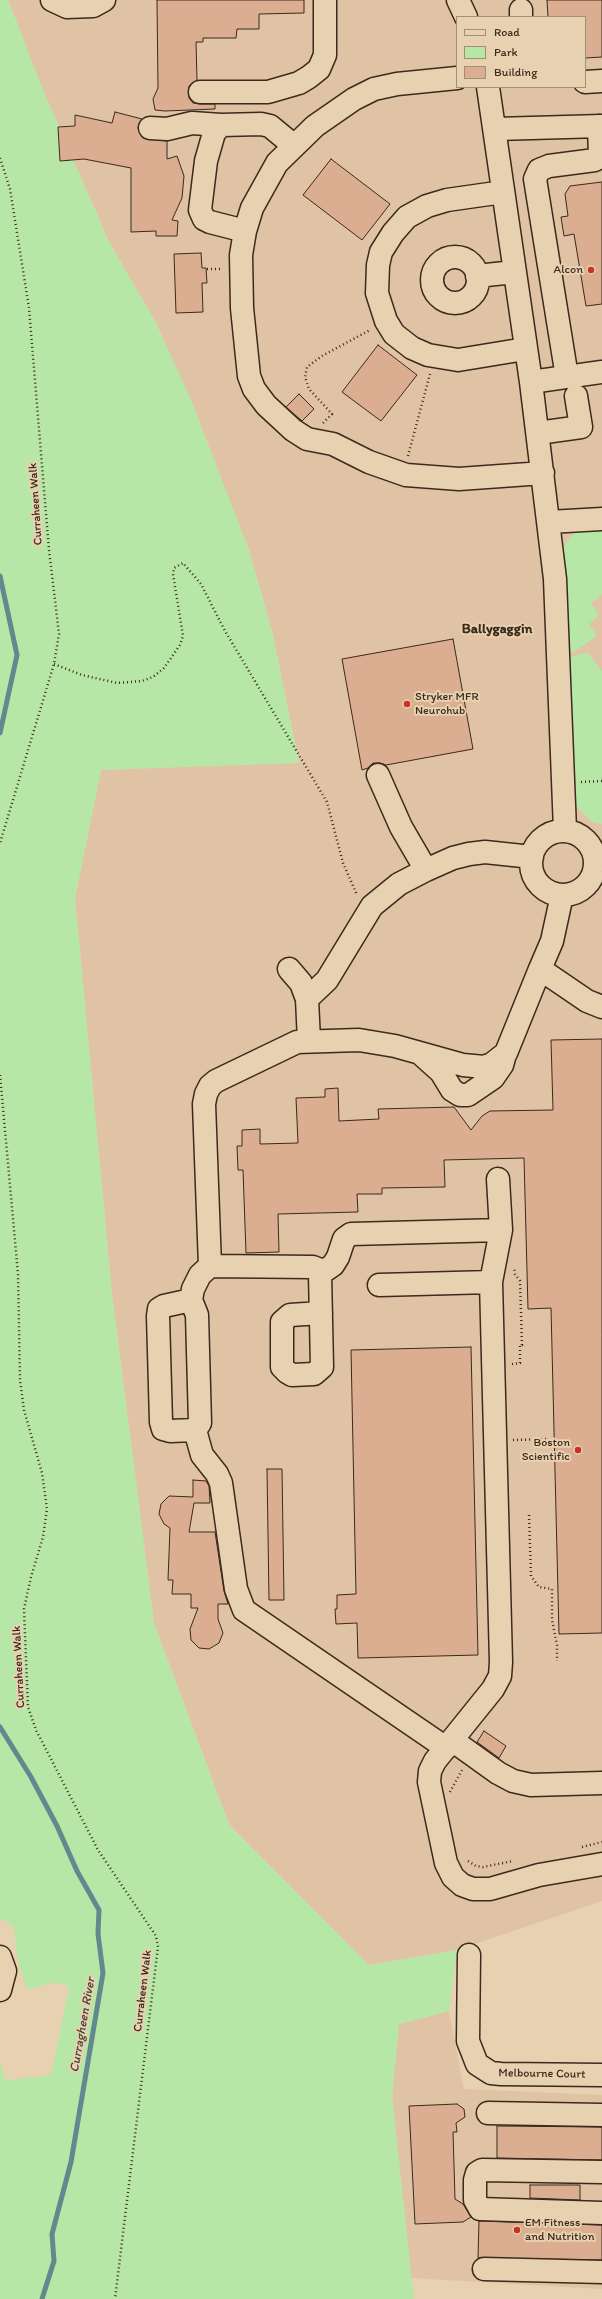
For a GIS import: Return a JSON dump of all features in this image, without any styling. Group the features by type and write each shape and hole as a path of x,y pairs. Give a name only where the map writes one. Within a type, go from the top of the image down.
{"street":[{"path":"51,1 67,8 93,6 104,0"},
{"path":"200,92 268,92 299,84 309,77 319,69 325,55 325,0"},
{"path":"458,0 466,16"},
{"path":"456,78 419,81 374,89 335,110 293,145 277,163 257,196 245,231 241,255 241,280 249,376 254,389 266,405 280,419 307,439 333,444 369,462 403,474 459,479 543,473"},
{"path":"586,82 602,81"},
{"path":"488,88 496,129 514,272 538,433 555,579 565,830"},
{"path":"150,128 167,129 192,123 222,125 251,124 270,126 293,145"},
{"path":"222,125 214,133 210,140 200,210 204,219 210,222 245,231"},
{"path":"496,129 600,126 601,159 549,166 539,170 536,179 571,387 581,427 538,433"},
{"path":"503,192 447,200 427,206 407,217 385,246 378,265 377,293 386,321 394,334 412,348 434,356 453,360 470,359 526,349"},
{"path":"477,276 514,272"},
{"path":"531,382 571,387 602,372"},
{"path":"549,522 602,519"},
{"path":"378,775 401,827 426,870"},
{"path":"565,830 574,832 589,843 599,859 590,881 582,889 573,894 562,895 552,893 536,881 532,872 532,857 538,842 555,831 565,830"},
{"path":"307,999 327,980 372,906 399,884 453,858 485,852 532,857"},
{"path":"420,1053 441,1072 452,1090 460,1095 468,1095 493,1078 502,1066 552,941 562,895"},
{"path":"289,969 301,983 307,999 309,1041"},
{"path":"540,969 587,1001 602,1007"},
{"path":"210,1266 204,1104 206,1094 216,1081 297,1042 359,1040 395,1046 463,1065 484,1067 492,1064 506,1053"},
{"path":"498,1179 500,1236 491,1282 502,1662 500,1676 493,1689 449,1744 430,1771 429,1782 446,1863 453,1877 462,1885 473,1889 490,1890 539,1875 602,1864"},
{"path":"320,1274 333,1265 338,1257 344,1239 350,1234 500,1236"},
{"path":"195,1430 200,1423 197,1315 191,1300 193,1289 200,1275 210,1266 313,1267 318,1269 320,1274 320,1313"},
{"path":"379,1285 491,1282"},
{"path":"191,1300 164,1306 159,1310 160,1422 163,1429 170,1431 195,1430"},
{"path":"195,1430 202,1455 217,1474 221,1483 236,1589 244,1610 449,1744 472,1755 498,1773 513,1781 531,1785 602,1783"},
{"name":"Melbourne Court","path":"469,1955 468,2040 477,2064 491,2073 501,2074 602,2075"},
{"path":"0,1957 5,1971 0,1990"},
{"path":"488,2113 602,2115"},
{"path":"602,2172 482,2170 477,2173 475,2180 474,2200 480,2209 602,2212"},
{"path":"484,2269 602,2272"}],"path":[{"name":"Curraheen Walk","path":"0,158 10,189 29,308 49,550 59,634 54,664 0,844"},
{"path":"307,439 332,414 309,389 304,377 307,367 322,356 386,321"},
{"path":"403,474 434,356"},
{"path":"54,664 82,675 117,683 142,681 153,676 164,668 180,645 183,636 173,574 174,568 182,563 201,584 232,644 327,802 343,863 356,895 362,899"},
{"name":"Curraheen Walk","path":"0,1075 18,1274 20,1380 24,1410 42,1473 47,1509 43,1537 31,1577 24,1609 28,1707 36,1730 98,1850 156,1936 158,1947 115,2299"},
{"path":"493,1364 520,1363 520,1345 522,1345 520,1280 515,1274 512,1255 500,1236"},
{"path":"495,1440 548,1439"},
{"path":"529,1515 531,1576 539,1587 552,1589 552,1620 557,1645 557,1660"},
{"path":"450,1799 450,1793 455,1780 472,1755"},
{"path":"580,1847 602,1842"},
{"path":"466,1860 470,1864 483,1867 517,1860"}],"shaded area":[{"path":"8,0 602,0 602,1901 457,1950 369,1965 229,1824 154,1623 112,1294 75,898 101,770 299,762 272,631 249,550 156,323 108,240 41,85"},
{"path":"449,2011 464,2089 602,2095 602,2289 411,2278 392,2096 399,2024"}],"green space":[{"path":"0,0 8,0 41,85 108,240 156,323 192,402 249,550 272,631 299,763 101,770 75,898 112,1294 154,1623 229,1825 369,1965 457,1950 449,2011 399,2024 392,2096 414,2299 0,2299 0,2062 6,2080 51,2075 69,1987 54,1982 27,1990 17,1958 14,1927 0,1918"},
{"path":"602,527 602,594 591,604 599,615 589,624 597,636 571,654 563,550 566,542 578,529"},
{"path":"587,652 602,671 602,824 592,822 576,806 570,771 566,666 571,657"}],"building":[{"path":"157,0 304,0 304,13 259,14 259,29 237,29 236,38 203,38 203,42 196,42 197,80 189,86 189,98 193,103 215,104 215,109 165,111 155,110 153,99 158,88"},
{"path":"547,0 602,0 602,57 586,58 586,16 548,16"},
{"path":"115,112 142,119 138,128 143,138 167,141 167,159 177,156 184,176 182,198 172,220 178,221 177,236 156,236 156,231 131,232 131,168 84,159 60,161 58,127 75,126 75,115 112,123"},
{"path":"331,159 390,204 362,240 303,195"},
{"name":"Alcon","path":"602,182 602,304 586,306 574,234 564,236 561,217 568,216 565,194 570,186"},
{"path":"201,253 202,268 206,268 207,283 202,283 203,312 176,313 174,254"},
{"path":"378,345 417,375 381,421 342,392"},
{"path":"299,394 314,409 302,421 286,407"},
{"name":"Stryker MFR Neurohub","path":"453,639 473,749 386,765 373,763 368,768 362,770 342,659"},
{"name":"Boston Scientific","path":"602,1039 602,1633 559,1634 551,1308 528,1309 524,1158 444,1160 445,1187 382,1188 382,1194 357,1194 358,1212 278,1214 279,1252 246,1253 243,1170 238,1170 237,1146 242,1146 242,1130 260,1129 260,1144 298,1143 296,1098 325,1097 325,1089 338,1088 339,1121 379,1119 378,1109 454,1107 471,1130 482,1116 490,1111 553,1110 551,1040"},
{"path":"471,1347 478,1655 358,1658 357,1623 336,1624 335,1609 337,1609 337,1595 356,1594 351,1350"},
{"path":"267,1469 282,1469 284,1600 269,1600"},
{"path":"193,1480 206,1481 209,1486 210,1503 194,1503 189,1532 215,1532 224,1591 228,1604 218,1604 218,1619 223,1633 219,1643 209,1649 199,1648 191,1640 190,1629 198,1608 191,1608 191,1594 172,1594 173,1580 168,1580 170,1528 164,1524 159,1514 161,1504 169,1496 193,1497"},
{"path":"484,1731 506,1746 499,1758 477,1742"},
{"path":"457,2104 464,2109 465,2117 456,2123 457,2132 453,2132 455,2199 463,2204 471,2217 463,2222 415,2224 409,2106"},
{"path":"497,2126 602,2127 602,2160 497,2158"},
{"path":"530,2185 580,2185 580,2200 530,2198"},
{"path":"479,2221 602,2225 602,2260 478,2258"}],"waterway":[{"name":"Curragheen River","path":"0,576 17,655 0,733"},
{"name":"Curragheen River","path":"0,1727 31,1777 57,1826 77,1871 99,1910 98,1934 103,1973 71,2162 52,2234 54,2261 42,2299"}],"place":[{"name":"Alcon","path":"591,270"},
{"name":"Stryker MFR Neurohub","path":"407,704"},
{"name":"Boston Scientific","path":"578,1450"},
{"name":"EM Fitness and Nutrition","path":"517,2230"}],"district":[{"name":"Ballygaggin","path":"497,629"}]}
